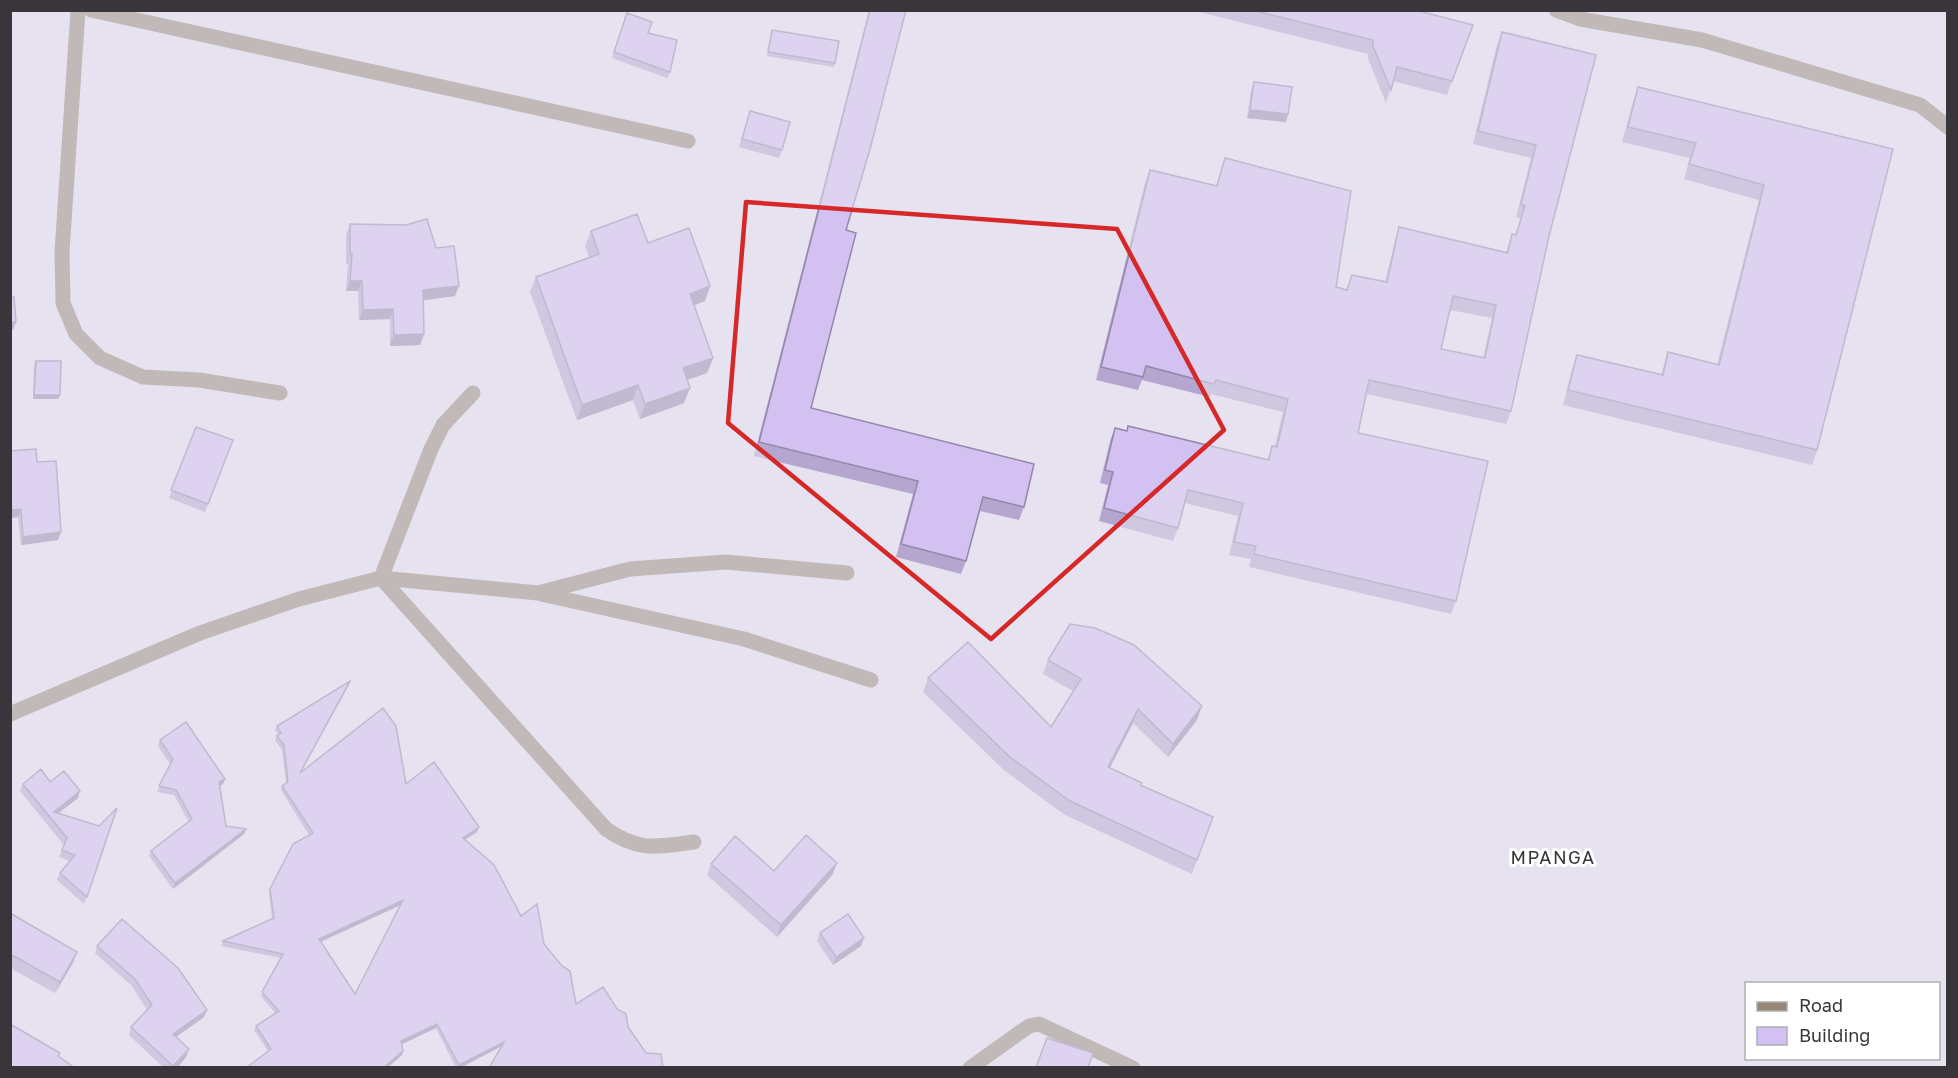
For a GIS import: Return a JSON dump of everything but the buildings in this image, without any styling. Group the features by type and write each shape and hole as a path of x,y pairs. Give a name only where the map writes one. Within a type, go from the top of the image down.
{"street":[{"path":"78,10 62,252 63,303 76,334 100,358 143,377 199,381 280,393"},
{"path":"92,10 688,141"},
{"path":"1556,10 1580,19 1702,40 1920,105 1947,127"},
{"path":"381,578 431,448 443,425 473,393"},
{"path":"538,593 630,569 726,562 847,573"},
{"path":"381,578 606,829 625,842 649,847 694,842"},
{"path":"10,714 201,633 299,599 381,578 538,593 744,639 872,680"},
{"path":"970,1068 1029,1026 1039,1024 1132,1068"}],"highlighted area":[{"path":"746,202 1117,229 1224,430 991,639 728,423"}],"district":[{"name":"MPANGA","path":"1553,858"}]}
